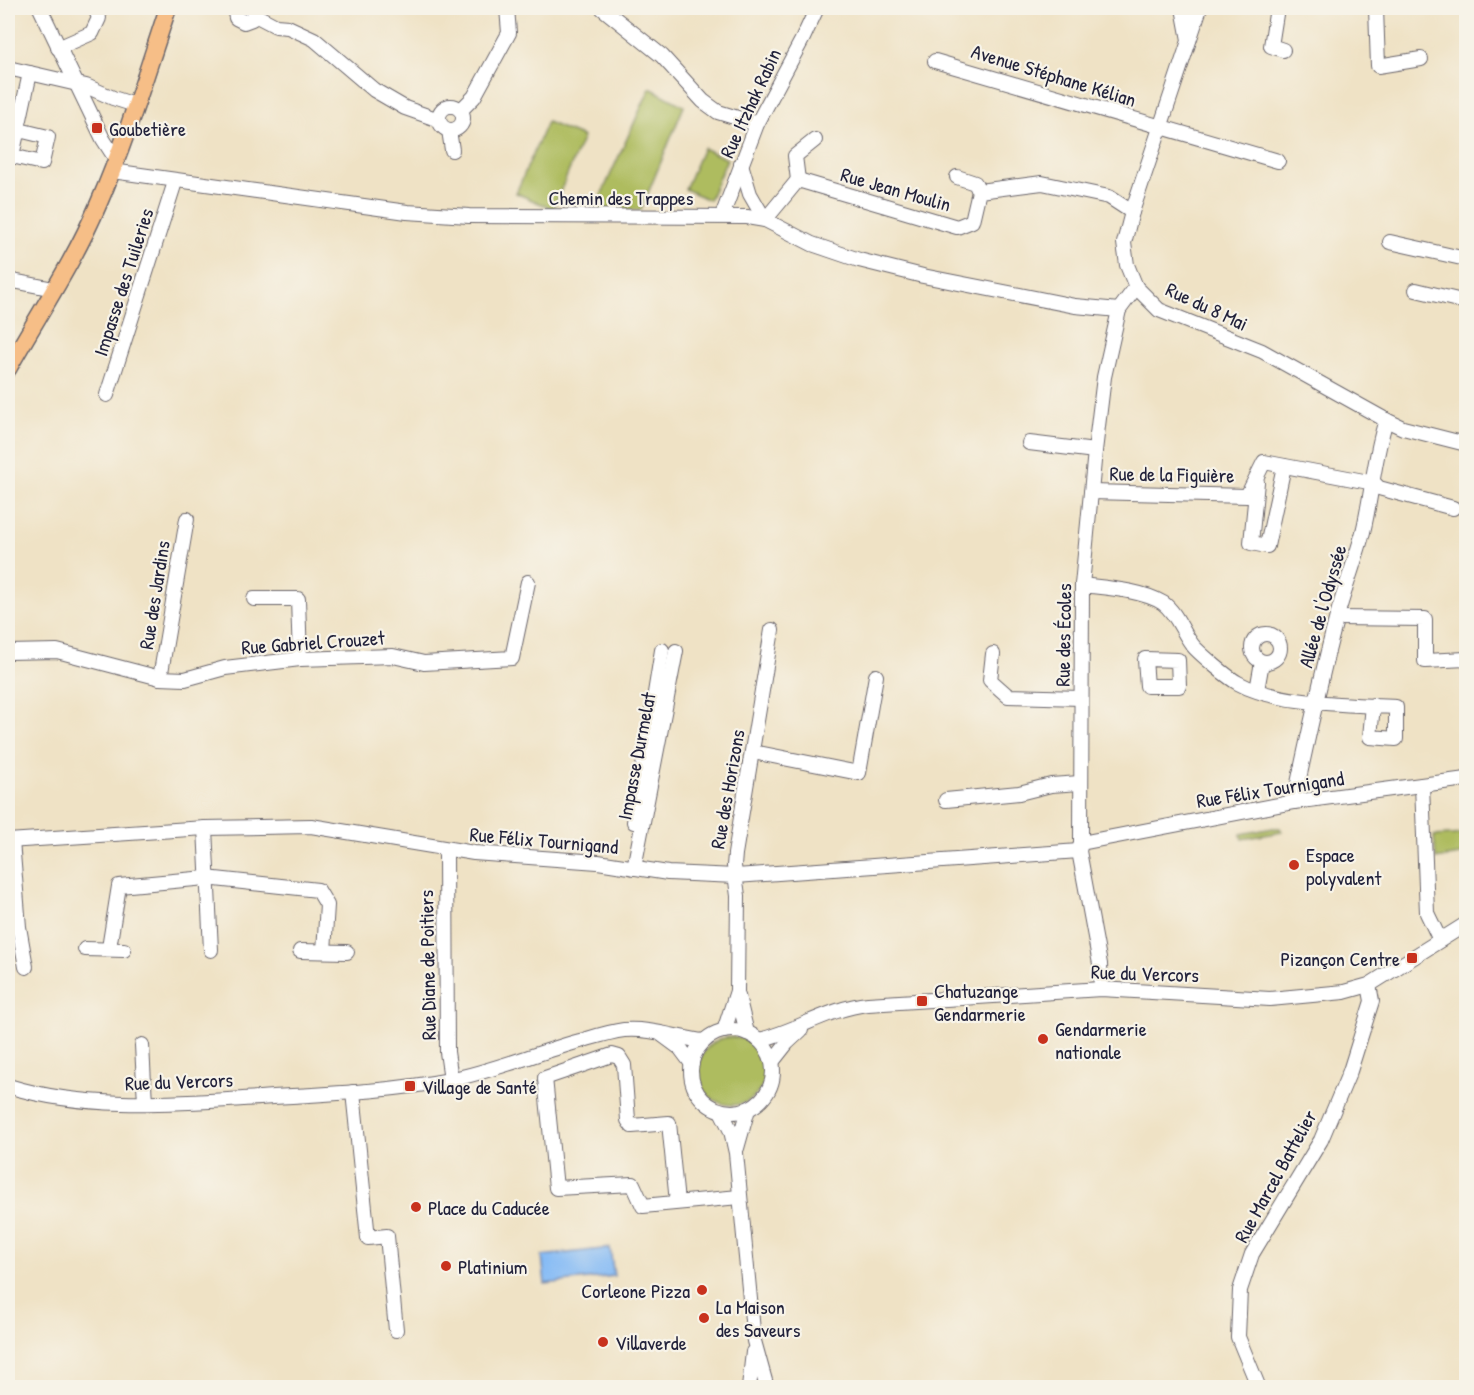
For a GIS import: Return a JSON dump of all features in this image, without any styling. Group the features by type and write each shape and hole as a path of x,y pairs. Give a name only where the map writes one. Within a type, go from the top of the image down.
{"main road":[{"path":"8,369 85,234 114,164 168,8"}],"street":[{"path":"40,8 103,139 112,153 114,164"},
{"path":"58,48 92,33 99,18 94,8"},
{"path":"234,8 234,15 240,21 249,21 255,11 276,26 288,27 314,39 374,90 405,108 439,120"},
{"path":"461,110 474,97 509,33 507,8"},
{"path":"602,8 662,56 703,101 718,112 757,124"},
{"name":"Rue Itzhak Rabin","path":"722,216 757,124 817,8"},
{"path":"1183,8 1190,42"},
{"name":"Rue du 8 Mai","path":"1200,8 1132,212 1124,243 1127,265 1136,287 1159,310 1262,351 1386,420 1403,428 1467,444"},
{"path":"1277,8 1271,46 1283,50"},
{"path":"1376,8 1378,66 1421,59"},
{"name":"Avenue Stéphane Kélian","path":"935,61 1278,161"},
{"path":"8,68 95,88 112,98 135,105"},
{"path":"19,130 30,73"},
{"path":"453,106 461,110 464,118 459,127 450,130 442,127 439,120 443,109 453,106"},
{"path":"450,130 452,150"},
{"path":"741,164 750,194 765,220 798,180 795,156 815,140"},
{"name":"Chemin des Trappes","path":"114,164 175,182 407,212 469,216 722,216 765,220 812,244 859,260 923,276 1075,306 1119,310"},
{"path":"957,177 975,183 979,190"},
{"name":"Rue Jean Moulin","path":"798,180 957,227 972,221 979,190 1042,183 1109,197 1132,212"},
{"name":"Impasse des Tuileries","path":"107,395 175,182"},
{"path":"1390,242 1467,259"},
{"path":"8,280 54,289"},
{"name":"Rue des Écoles","path":"1101,989 1100,964 1080,847 1082,585 1104,377 1119,310 1136,287"},
{"path":"1416,290 1467,302"},
{"name":"Allée de l'Odyssée","path":"1294,802 1337,618 1363,533 1374,483 1380,440 1386,420"},
{"path":"1029,443 1095,451"},
{"name":"Rue de la Figuière","path":"1091,492 1247,496 1264,462 1374,483 1380,488 1453,508"},
{"path":"1258,474 1251,543 1267,546 1284,466"},
{"name":"Rue des Jardins","path":"160,678 187,519"},
{"name":"Rue Gabriel Crouzet","path":"8,652 57,651 160,678 185,679 225,668 300,659 393,656 424,663 512,658 528,582"},
{"path":"1082,585 1135,592 1163,603 1181,624 1194,647 1238,682 1257,690 1316,702 1373,705"},
{"path":"254,600 298,599 300,659"},
{"path":"1337,618 1425,619 1425,661 1467,659"},
{"name":"Rue des Horizons","path":"747,1033 737,990 738,896 735,854 772,630"},
{"path":"1178,660 1194,647"},
{"name":"Impasse Durmelat","path":"631,867 669,651"},
{"path":"993,654 990,680 1008,696 1081,698"},
{"path":"1257,690 1262,662"},
{"path":"753,752 859,773 876,676"},
{"name":"Rue Félix Tournigand","path":"10,841 205,828 311,826 446,850 598,862 668,873 736,876 1080,847 1294,802 1467,780"},
{"path":"946,800 1019,793 1051,784 1080,783"},
{"path":"1422,786 1427,913 1440,940"},
{"path":"205,828 211,950"},
{"path":"10,841 13,928 26,967"},
{"name":"Rue Diane de Poitiers","path":"446,850 447,1052 451,1079"},
{"path":"109,948 119,886 206,878 318,890 327,905 324,951"},
{"name":"Rue du Vercors","path":"759,1040 854,1006 1101,989 1270,999 1344,992 1369,985 1467,924"},
{"path":"85,949 124,950"},
{"path":"300,951 347,952"},
{"name":"Rue Marcel Battelier","path":"1259,1388 1238,1337 1240,1290 1252,1254 1321,1140 1350,1071 1372,1001 1369,985"},
{"name":"Rue des Horizons","path":"724,1031 737,990"},
{"name":"Rue du Vercors","path":"772,1062 787,1043 807,1024"},
{"name":"Rue du Vercors","path":"8,1086 72,1100 145,1103 353,1092 451,1079 622,1030 657,1032 704,1041"},
{"path":"724,1031 747,1033 759,1040 772,1062 772,1081 769,1090 748,1109 721,1111 712,1107 697,1093 691,1074 694,1055 704,1041 724,1031"},
{"path":"657,1032 680,1048 692,1064"},
{"path":"572,1043 579,1065"},
{"path":"142,1045 145,1103"},
{"path":"677,1202 669,1123 632,1126 628,1120 624,1065 619,1058 612,1055 545,1078 556,1188 633,1184 643,1206 739,1197"},
{"path":"353,1092 368,1238 387,1236 396,1330"},
{"path":"736,1153 748,1109"},
{"path":"721,1111 731,1131 736,1153 754,1341 767,1388"},
{"path":"749,1388 754,1341"}],"green space":[{"path":"650,88 684,106 641,210 594,211"},
{"path":"547,122 583,137 553,209 516,193"},
{"path":"703,148 727,159 709,200 685,189"},
{"path":"1280,828 1282,832 1242,839 1241,834"},
{"path":"1466,834 1466,854 1436,859 1434,836"},
{"path":"732,1037 745,1040 756,1047 763,1058 766,1071 763,1084 756,1095 745,1102 732,1105 719,1102 708,1095 701,1084 698,1071 701,1058 708,1047 719,1040"}],"water":[{"path":"610,1248 614,1276 545,1284 542,1256"}],"place":[{"name":"Goubetière","path":"97,128"},
{"name":"Espace polyvalent","path":"1294,865"},
{"name":"Pizançon Centre","path":"1412,958"},
{"name":"Chatuzange Gendarmerie","path":"922,1001"},
{"name":"Gendarmerie nationale","path":"1043,1039"},
{"name":"Village de Santé","path":"410,1086"},
{"name":"Place du Caducée","path":"416,1207"},
{"name":"Platinium","path":"446,1266"},
{"name":"Corleone Pizza","path":"702,1290"},
{"name":"La Maison des Saveurs","path":"704,1318"},
{"name":"Villaverde","path":"603,1342"}]}
